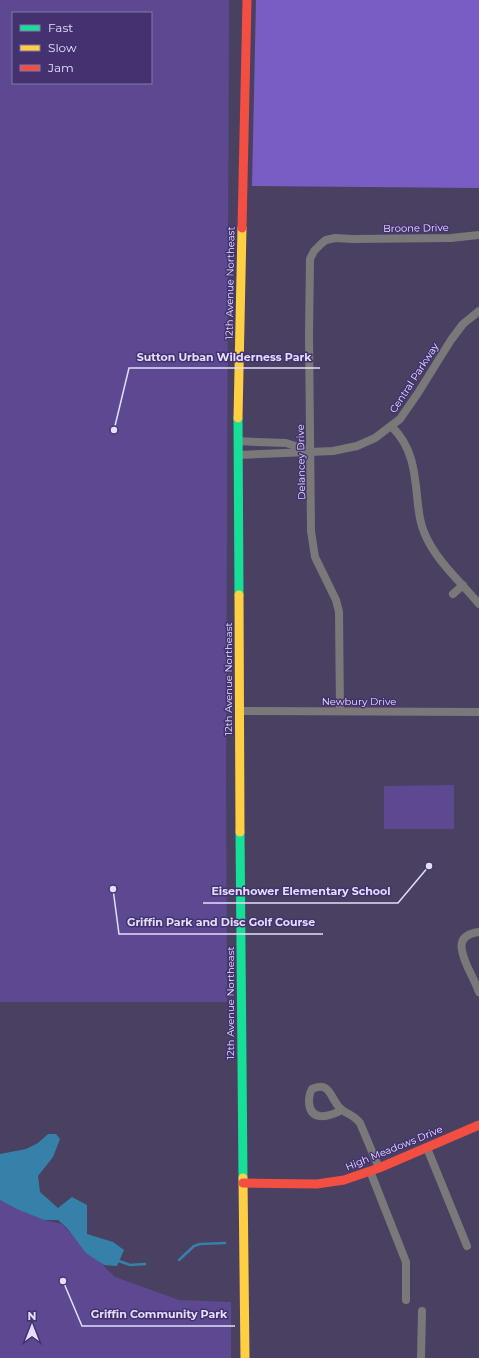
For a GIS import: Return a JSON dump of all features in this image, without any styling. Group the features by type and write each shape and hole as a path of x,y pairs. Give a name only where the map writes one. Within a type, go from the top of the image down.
{"main road":[{"name":"12th Avenue Northeast","path":"245,1358 238,441 247,0"},
{"name":"High Meadows Drive","path":"243,1183 317,1184 344,1180 427,1148 479,1125"}],"street":[{"name":"Broone Drive","path":"353,239 451,238 479,235"},
{"name":"Delancey Drive","path":"340,711 339,612 336,600 313,552 311,531 309,335 310,259 318,246 326,240 335,238 353,239"},
{"name":"Central Parkway","path":"238,455 333,451 356,446 375,438 392,427 400,419 435,364 463,324 479,311"},
{"path":"392,427 403,440 411,456 421,523 429,545 449,571 479,604"},
{"name":"Central Parkway","path":"238,441 286,443 311,451"},
{"path":"453,594 463,585"},
{"name":"Newbury Drive","path":"239,711 479,712"},
{"path":"479,932 471,934 462,942 461,949 479,992"},
{"path":"342,1110 352,1114 360,1123 406,1262 406,1300"},
{"path":"427,1148 467,1246"},
{"path":"421,1358 422,1311"}],"shaded area":[{"path":"0,0 229,0 226,777 227,1002 0,1002"},
{"path":"256,0 479,0 479,188 252,186"},
{"path":"454,785 454,829 384,829 384,786"},
{"path":"0,1200 44,1220 62,1224 115,1277 179,1300 231,1302 231,1358 0,1358"}],"water":[{"path":"48,1134 56,1134 60,1139 53,1157 38,1176 40,1192 58,1208 72,1197 87,1205 87,1234 113,1242 124,1250 117,1266 104,1265 86,1253 67,1228 58,1220 44,1220 0,1200 0,1154 26,1149 38,1143"}],"waterway":[{"path":"179,1260 194,1246 200,1244 225,1243"},
{"path":"116,1260 130,1265 145,1264"}],"traffic: fast":[{"path":"238,418 239,595"},
{"path":"240,832 243,1178"}],"traffic: slow":[{"path":"238,418 242,228"},
{"path":"239,595 240,832"},
{"path":"243,1178 245,1358"}],"traffic: jam":[{"path":"242,228 247,0"},
{"path":"243,1183 317,1184 344,1180 379,1168 479,1125"}],"place":[{"name":"Sutton Urban Wilderness Park","path":"114,430"},
{"name":"Eisenhower Elementary School","path":"429,866"},
{"name":"Griffin Park and Disc Golf Course","path":"113,889"},
{"name":"Griffin Community Park","path":"63,1281"}]}
